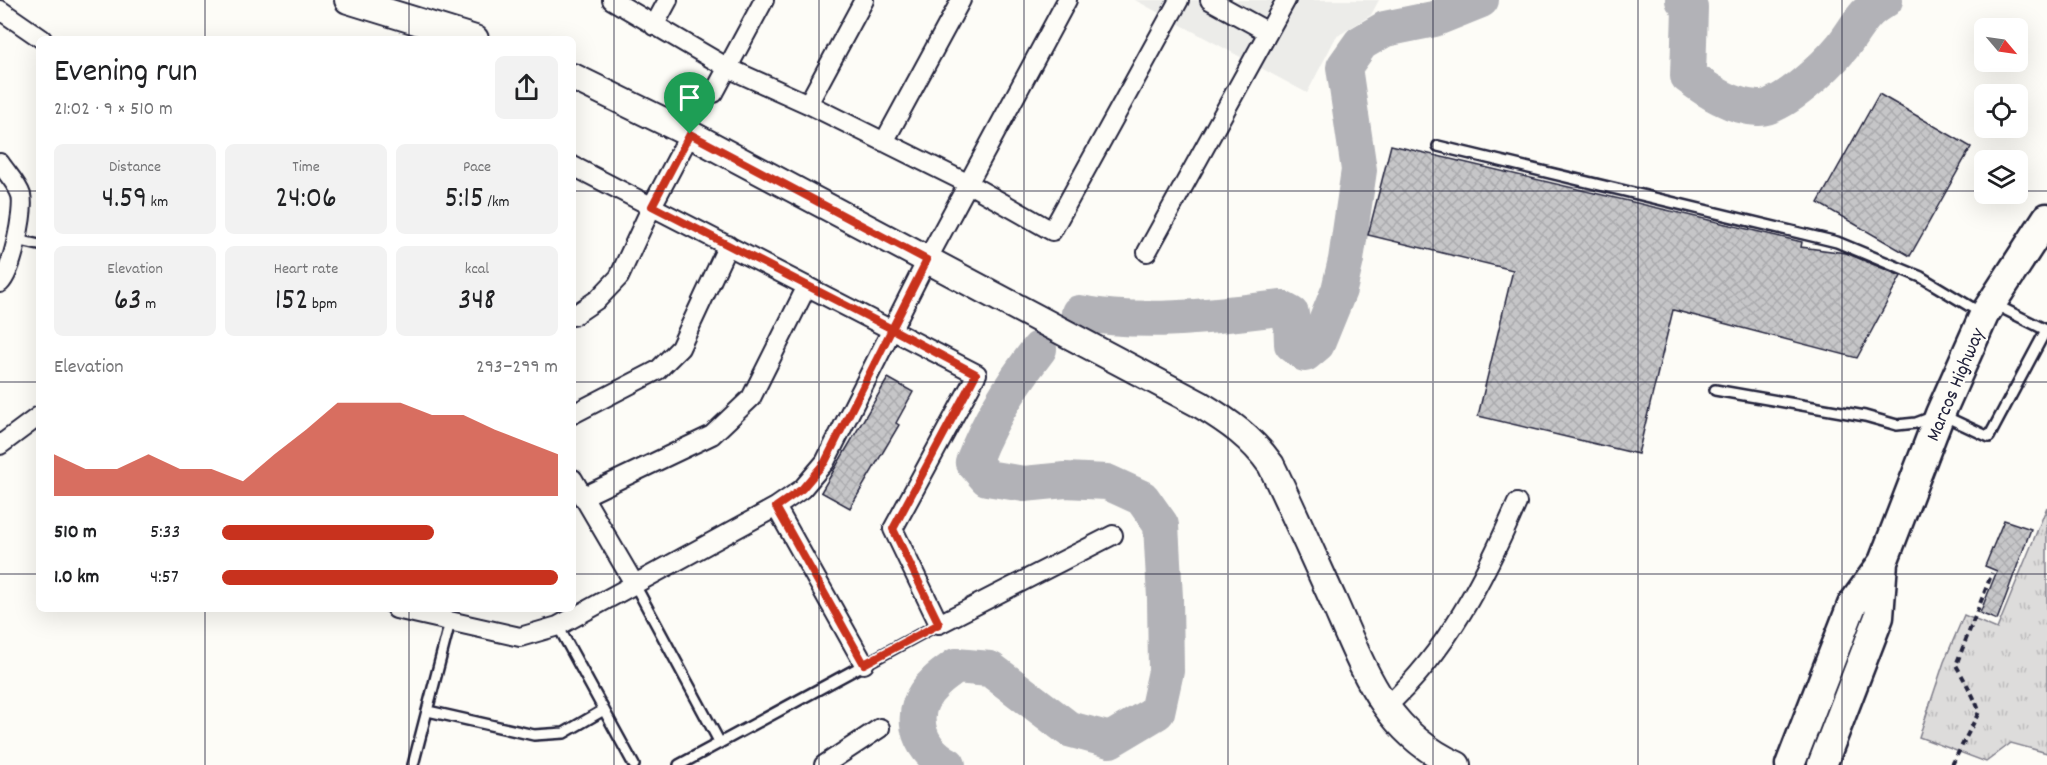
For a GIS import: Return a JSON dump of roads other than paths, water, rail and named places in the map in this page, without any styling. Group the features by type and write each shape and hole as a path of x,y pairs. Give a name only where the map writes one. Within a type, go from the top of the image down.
{"main road":[{"name":"Marcos Highway","path":"1790,765 1852,605 1883,562 1940,414 1988,309 2047,218"},
{"name":"Marcos Highway","path":"1822,765 1879,617 1883,562"}],"street":[{"path":"348,0 422,30 457,36"},
{"path":"612,0 728,68 808,104 969,184 1053,231 1179,0"},
{"path":"654,26 668,0"},
{"path":"714,93 765,0"},
{"path":"808,104 864,0"},
{"path":"884,142 961,0"},
{"path":"408,612 520,638 558,626 776,507 802,489 825,462 927,260 1067,0"},
{"path":"1210,0 1268,32"},
{"path":"1147,252 1286,0"},
{"path":"0,10 38,36"},
{"path":"576,78 690,134 1201,405 1230,423 1256,444 1282,487 1354,650 1386,707 1414,740 1435,755 1457,765"},
{"path":"576,314 598,299 619,277 652,206 690,134"},
{"path":"0,163 21,195 17,240 6,278 0,283"},
{"path":"576,168 976,374 893,529 939,624 1113,535"},
{"path":"576,412 658,370 680,348 728,245"},
{"path":"582,497 712,435 751,398 807,286"},
{"path":"0,445 36,418"},
{"path":"576,485 635,585"},
{"path":"1386,707 1424,670 1446,639 1497,549 1517,503"},
{"path":"776,507 864,664"},
{"path":"824,765 880,728"}],"lane":[{"path":"1438,146 1837,242 1921,277 1988,309 2046,330 1989,437 1940,414 1916,423 1897,425 1865,416 1715,390"},
{"path":"17,240 36,243"},
{"path":"635,585 720,743"},
{"path":"413,765 450,622"},
{"path":"679,765 939,624"},
{"path":"558,626 602,711 634,765"},
{"path":"428,711 534,735 564,733 602,711"}],"waterway":[{"path":"1079,313 1104,317 1154,319 1280,308 1291,314 1292,344 1305,354 1317,344 1339,290 1346,260 1359,170 1344,67 1361,43 1385,29 1434,19 1481,0"},
{"path":"1683,0 1690,8 1688,76 1730,101 1758,108 1779,102 1803,85 1835,55 1865,15 1885,0"},
{"path":"948,765 928,749 918,728 918,717 925,694 936,681 956,666 990,669 1069,729 1110,740 1157,712 1166,671 1161,525 1142,498 1107,482 1065,480 1024,484 987,478 973,462 1002,403 1039,349"}]}
